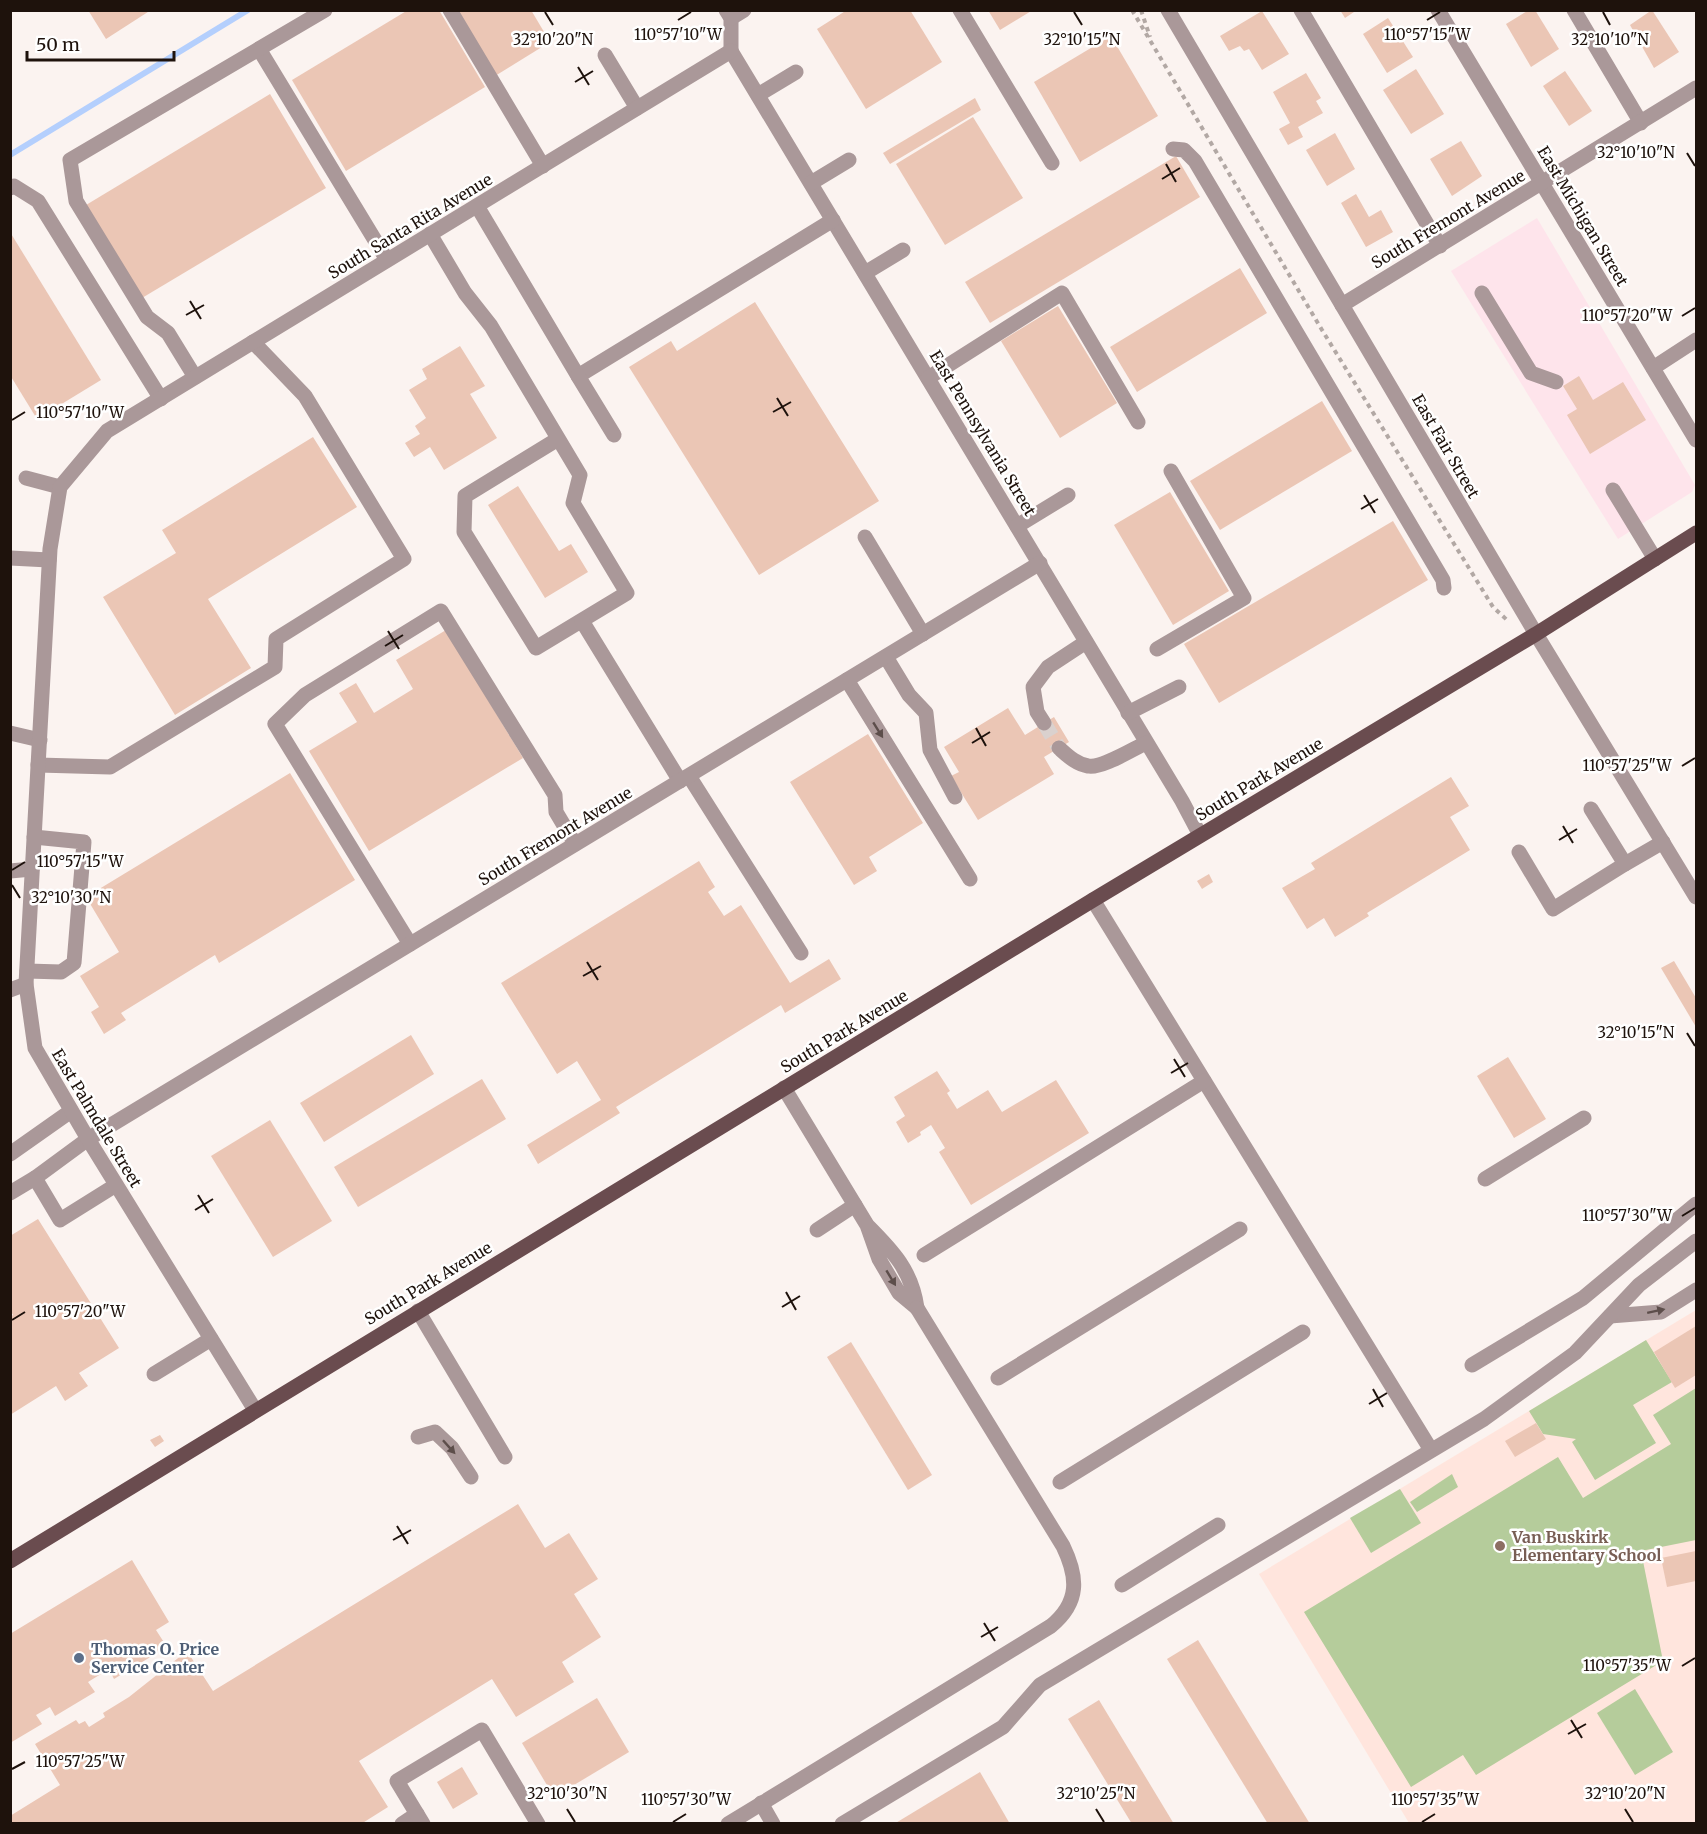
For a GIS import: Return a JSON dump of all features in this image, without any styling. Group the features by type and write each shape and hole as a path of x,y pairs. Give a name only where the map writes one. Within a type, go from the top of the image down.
{"main road":[{"name":"South Park Avenue","path":"10,1561 1200,835 1536,634 1696,533"}],"street":[{"path":"195,377 168,333 147,316 76,201 70,160 325,10"},
{"path":"450,10 543,166"},
{"path":"960,10 1052,163"},
{"name":"East Fair Street","path":"1168,10 1536,634 1696,897"},
{"path":"1301,10 1440,246"},
{"name":"East Michigan Street","path":"1438,10 1696,440"},
{"path":"1574,10 1641,123"},
{"path":"731,51 734,13"},
{"path":"259,49 387,260"},
{"name":"South Santa Rita Avenue","path":"60,487 107,431 731,51"},
{"name":"East Pennsylvania Street","path":"731,51 1040,563 1200,835"},
{"path":"605,55 637,108"},
{"path":"758,95 796,72"},
{"name":"South Fremont Avenue","path":"1342,305 1696,88"},
{"path":"1173,149 1184,150 1195,161 1443,580 1444,588"},
{"path":"811,183 849,160"},
{"path":"10,188 14,186 38,201 161,399"},
{"path":"477,206 614,435"},
{"path":"578,376 833,220"},
{"path":"430,234 465,293 491,326 580,475 573,503 627,594 536,648 464,532 465,496 558,439"},
{"path":"865,273 903,250"},
{"path":"928,378 1062,293 1138,422"},
{"path":"1482,293 1531,373 1556,382"},
{"path":"1653,368 1696,340"},
{"path":"38,765 110,768 275,667 276,639 404,559 305,396 253,342"},
{"path":"1157,649 1244,598 1171,471"},
{"path":"26,478 60,487"},
{"name":"East Palmdale Street","path":"60,487 50,560 26,978 35,1048 88,1139 255,1410"},
{"path":"1614,490 1655,559"},
{"path":"1017,526 1068,495"},
{"path":"865,537 924,634"},
{"path":"10,558 50,560"},
{"name":"South Fremont Avenue","path":"10,1193 35,1178 88,1139 1040,563"},
{"path":"410,945 275,724 305,695 441,611 555,795 556,812 575,844"},
{"path":"582,621 801,953"},
{"path":"1044,723 1037,712 1033,687 1048,667 1086,642"},
{"path":"886,657 909,695 926,713 930,750 955,797"},
{"path":"847,680 970,879"},
{"path":"1128,713 1179,687"},
{"path":"10,733 39,740"},
{"path":"1059,748 1072,760 1090,767 1146,743"},
{"path":"1591,808 1624,864"},
{"path":"10,990 26,978 61,972 74,963 84,842 34,837"},
{"path":"1520,852 1553,909 1663,842"},
{"path":"10,871 32,869"},
{"path":"1093,900 1431,1450"},
{"path":"924,1254 1204,1081"},
{"path":"728,1824 1052,1626 1070,1605 1074,1591 1073,1573 1063,1546 917,1308 899,1293 879,1259 867,1225 784,1088"},
{"path":"10,1154 71,1111"},
{"path":"1485,1179 1584,1118"},
{"path":"35,1178 60,1220 116,1185"},
{"path":"1472,1365 1583,1298 1696,1204"},
{"path":"817,1230 855,1205"},
{"path":"998,1378 1240,1229"},
{"path":"842,1824 1003,1727 1040,1685 1484,1419 1575,1353 1639,1285 1696,1241"},
{"path":"1610,1316 1661,1312 1696,1290"},
{"path":"418,1311 505,1457"},
{"path":"1060,1482 1303,1332"},
{"path":"154,1374 211,1339"},
{"path":"418,1437 435,1432 452,1448 471,1478"},
{"path":"1122,1585 1218,1525"},
{"path":"402,1824 420,1819 397,1781 482,1730 538,1824"},
{"path":"761,1803 773,1824"}],"path":[{"path":"1132,10 1322,330 1493,607"},
{"path":"1141,10 1153,46"}],"shaded area":[{"path":"1537,218 1695,485 1692,492 1618,539 1451,271"},
{"name":"Van Buskirk Elementary School","path":"1696,1310 1696,1823 1409,1823 1259,1574"}],"green space":[{"path":"1646,1340 1672,1382 1633,1405 1656,1443 1595,1480 1572,1442 1576,1439 1543,1434 1529,1411"},
{"path":"1696,1388 1696,1540 1641,1551 1663,1661 1476,1775 1463,1755 1411,1787 1304,1612 1558,1457 1583,1498 1671,1444 1653,1415"},
{"path":"1452,1474 1458,1487 1417,1512 1410,1502"},
{"path":"1400,1489 1421,1523 1371,1553 1350,1518"},
{"path":"1635,1689 1673,1752 1635,1775 1597,1713"}],"building":[{"path":"88,10 151,10 106,39"},
{"path":"408,10 439,10 485,87 346,171 292,80"},
{"path":"455,10 531,10 550,42 495,76"},
{"path":"847,10 910,10 942,62 866,109 817,29"},
{"path":"988,10 1033,10 1000,30"},
{"path":"1340,10 1357,10 1345,18"},
{"path":"1529,10 1535,10 1559,49 1531,67 1506,24"},
{"path":"1652,10 1679,52 1654,68 1630,25"},
{"path":"1262,11 1289,54 1262,70 1249,49 1244,51 1240,46 1229,51 1220,36"},
{"path":"1388,18 1413,57 1387,73 1363,34"},
{"path":"1111,36 1158,116 1080,162 1034,82"},
{"path":"1416,69 1444,114 1411,134 1383,90"},
{"path":"1565,71 1592,111 1569,126 1543,86"},
{"path":"1306,73 1321,98 1316,101 1323,113 1298,127 1303,137 1288,145 1279,129 1290,123 1273,92"},
{"path":"270,94 326,188 142,298 86,205"},
{"path":"975,98 981,110 890,164 883,153"},
{"path":"973,117 1023,198 945,245 896,164"},
{"path":"1335,133 1355,169 1327,186 1306,150"},
{"path":"1461,141 1482,176 1452,196 1430,159"},
{"path":"1176,156 1200,197 990,323 965,282"},
{"path":"1356,194 1369,217 1381,210 1393,232 1366,247 1341,203"},
{"path":"10,232 101,380 37,419 10,375"},
{"path":"1240,268 1267,313 1137,392 1110,347"},
{"path":"755,302 879,501 759,575 629,367 671,341 677,351"},
{"path":"1058,306 1117,403 1060,438 1001,341"},
{"path":"460,346 485,386 470,394 497,438 444,470 430,447 414,457 405,443 420,434 415,426 426,418 409,390 427,379 422,369"},
{"path":"1579,376 1593,400 1623,382 1646,420 1590,454 1567,415 1577,409 1563,386"},
{"path":"1322,401 1352,451 1220,530 1190,481"},
{"path":"313,437 357,507 208,599 251,668 175,715 103,597 176,553 162,530"},
{"path":"518,486 559,551 571,544 588,572 545,598 488,505"},
{"path":"1170,492 1229,591 1173,625 1114,525"},
{"path":"1393,521 1428,580 1219,703 1184,644"},
{"path":"446,630 523,758 369,851 309,751 357,722 339,693 356,683 374,713 413,689 396,660"},
{"path":"1008,708 1025,735 1054,717 1069,742 1044,757 1054,774 978,820 951,776 959,772 944,747"},
{"path":"868,734 923,823 869,857 877,871 854,885 790,782"},
{"path":"290,773 355,880 219,963 215,955 121,1013 126,1020 104,1034 91,1012 99,1007 80,976 119,952 86,897"},
{"path":"1451,777 1469,806 1450,817 1470,850 1367,913 1369,916 1335,937 1324,918 1307,929 1282,888 1315,869 1311,863"},
{"path":"699,861 715,887 708,892 724,916 741,905 790,983 829,959 841,979 785,1013 781,1005 616,1107 620,1113 538,1164 527,1145 601,1100 577,1061 557,1074 501,983"},
{"path":"1209,874 1213,882 1202,889 1197,881"},
{"path":"1674,961 1696,998 1696,1027 1661,968"},
{"path":"411,1035 434,1074 324,1142 300,1103"},
{"path":"1508,1057 1546,1119 1514,1138 1477,1076"},
{"path":"937,1071 950,1091 947,1093 957,1109 988,1090 1002,1112 1056,1080 1089,1133 971,1205 939,1152 945,1148 931,1125 908,1143 896,1122 905,1116 894,1097"},
{"path":"482,1079 506,1119 358,1207 334,1167"},
{"path":"270,1120 332,1221 273,1257 211,1156"},
{"path":"38,1219 119,1348 79,1373 88,1386 65,1401 56,1386 10,1415 10,1317 13,1315 10,1310 10,1236"},
{"path":"1696,1326 1696,1375 1675,1388 1654,1352"},
{"path":"851,1342 932,1475 908,1490 827,1357"},
{"path":"1536,1423 1546,1439 1515,1457 1505,1441"},
{"path":"160,1435 164,1441 155,1447 150,1440"},
{"path":"518,1504 545,1548 569,1533 598,1579 574,1594 601,1637 562,1662 574,1682 516,1717 492,1679 359,1761 388,1807 361,1824 10,1824 10,1816 60,1785 35,1744 76,1720 79,1724 85,1721 89,1727 105,1717 103,1713 129,1697 187,1651 213,1691"},
{"path":"1696,1551 1696,1581 1667,1587 1661,1558"},
{"name":"Thomas O. Price Service Center","path":"132,1560 169,1622 156,1630 167,1647 114,1679 109,1669 88,1682 95,1692 55,1716 50,1707 36,1715 42,1724 10,1743 10,1634"},
{"path":"1198,1640 1310,1824 1268,1824 1167,1659"},
{"path":"597,1698 629,1752 554,1797 522,1743"},
{"path":"1099,1700 1174,1824 1132,1824 1068,1719"},
{"path":"462,1767 478,1794 453,1809 437,1782"},
{"path":"980,1772 1010,1824 894,1824"}],"waterway":[{"path":"10,155 248,10"}],"tunnel":[{"path":"1044,723 1059,748"}],"place":[{"name":"Van Buskirk Elementary School","path":"1500,1546"},
{"name":"Thomas O. Price Service Center","path":"79,1658"}]}
